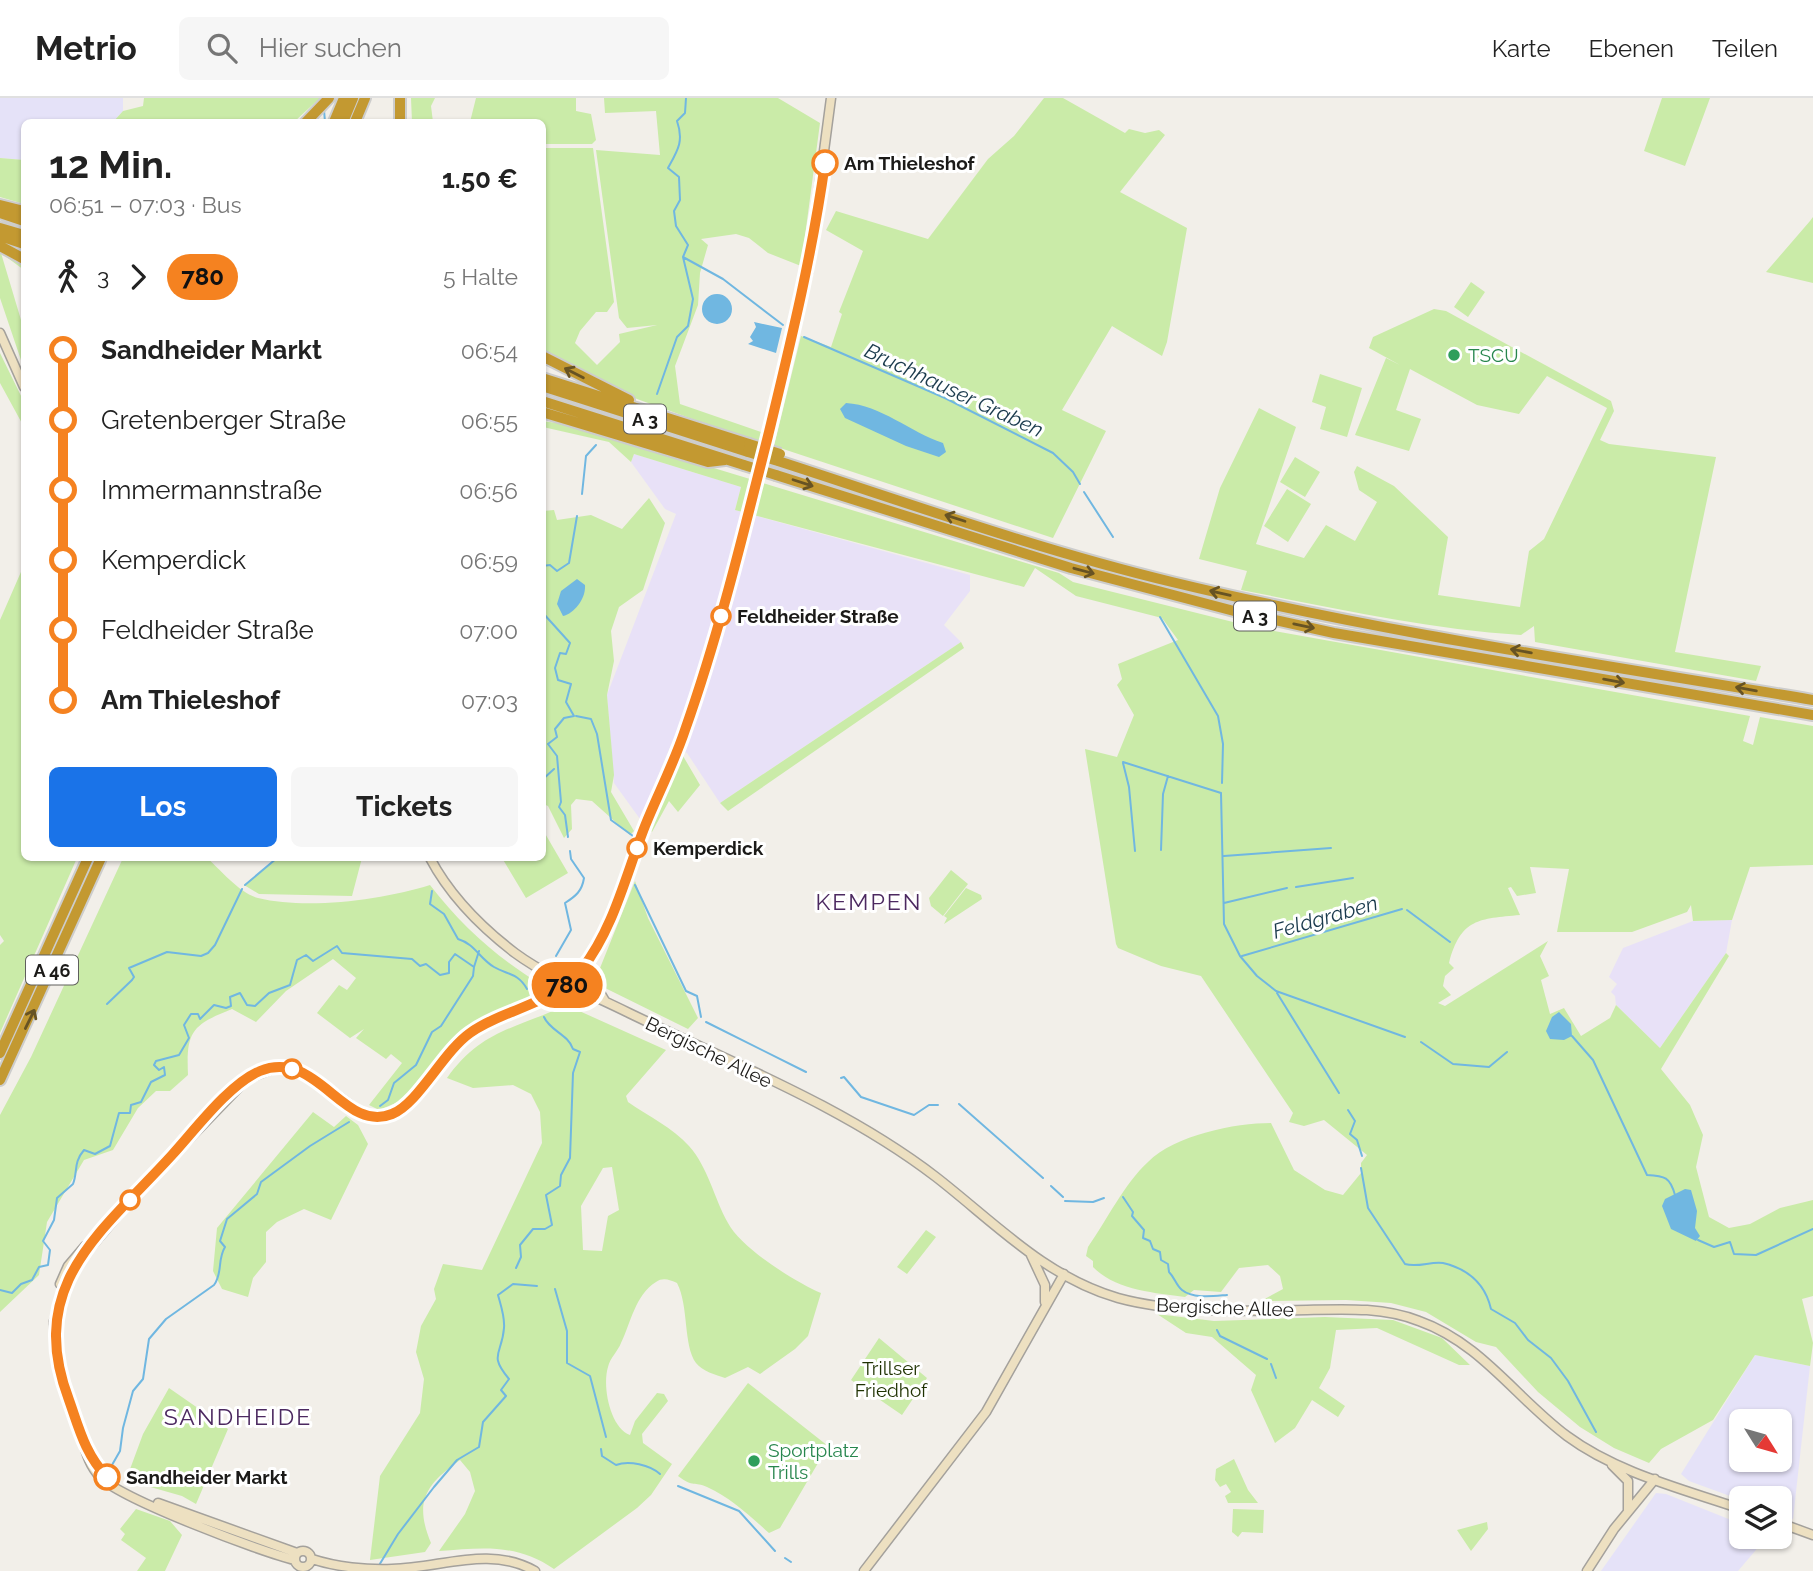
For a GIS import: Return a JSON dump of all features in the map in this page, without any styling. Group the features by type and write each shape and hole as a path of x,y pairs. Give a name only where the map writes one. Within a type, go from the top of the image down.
{"highway":[{"path":"309,119 329,98"},
{"path":"335,119 344,98"},
{"path":"344,119 353,98"},
{"path":"356,119 365,98"},
{"path":"400,98 400,119"},
{"path":"0,205 21,210"},
{"path":"0,213 21,219"},
{"path":"0,228 21,234"},
{"path":"0,236 21,243"},
{"path":"0,246 21,257"},
{"path":"546,358 650,412"},
{"path":"546,379 650,412 749,448"},
{"name":"A 3","path":"546,387 749,448 800,468 1065,553 1203,590 1382,628 1813,700"},
{"name":"A 3","path":"546,402 1044,560 1234,611 1385,642 1813,715"},
{"path":"546,413 708,462 728,460"},
{"name":"A 46","path":"0,1053 85,861"},
{"name":"A 46","path":"0,1080 100,861"}],"street":[{"path":"535,1571 510,1561 489,1558 382,1569 310,1562 300,1567 296,1557 138,1496 107,1477 86,1449 59,1371 54,1324 56,1296 68,1266 228,1095 260,1071 282,1068 299,1071 319,1081 350,1108 365,1116 388,1116 405,1105 452,1048 469,1033 570,984 588,960 608,923 678,750 714,640 808,272 831,98"},
{"path":"0,332 21,380"},
{"path":"432,861 441,878 484,928 518,955 570,984"},
{"path":"588,960 592,979 606,1001"},
{"name":"Bergische Allee","path":"570,984 879,1138 937,1178 1031,1255 1064,1274 1113,1296 1163,1307 1325,1309 1395,1313 1444,1331 1492,1366 1552,1424 1605,1460 1729,1505"},
{"path":"1031,1255 1045,1285 1045,1305"},
{"path":"864,1571 979,1420 1064,1274"},
{"path":"1605,1460 1628,1481 1628,1510"},
{"path":"1587,1571 1628,1510 1655,1479"},
{"path":"1792,1527 1813,1535"},
{"path":"296,1557 308,1551 310,1562 317,1571"}],"shaded area":[{"path":"0,98 123,98 123,111 116,119 21,119 21,160 0,158"},
{"path":"634,454 741,487 735,510 970,575 970,591 944,625 961,642 720,803 687,753 671,745 640,819 614,783 607,695 676,514 665,509 631,462"},
{"path":"1732,920 1726,953 1660,1048 1616,1005 1615,996 1611,992 1617,984 1609,977 1623,948 1693,921"},
{"path":"1755,1355 1810,1366 1793,1519 1792,1486 1729,1486 1729,1496 1689,1481 1681,1474"},
{"path":"1656,1493 1666,1494 1729,1519 1729,1549 1757,1549 1738,1571 1601,1571"}],"green space":[{"path":"144,98 320,98 297,119 116,119 123,111 143,106"},
{"path":"411,98 435,98 431,106 433,119 412,119"},
{"path":"476,98 576,98 576,111 591,114 596,140 592,144 546,144 546,119 471,119"},
{"path":"604,98 778,98 820,123 801,266 768,253 749,238 736,234 701,239 708,245 700,273 698,305 675,366 680,404 761,432 759,443 637,399 546,352 546,148 593,148 614,302 607,312 596,312 580,331 575,343 597,365 620,342 619,334 657,325 627,328 619,318 596,150 660,155 656,111 605,113"},
{"path":"1044,98 1063,98 1125,133 1129,129 1145,133 1159,130 1165,135 1120,192 1187,228 1167,342 1162,356 1112,326 1062,410 1106,431 1053,538 774,446 801,336 831,347 842,314 839,312 863,251 826,230 836,211 928,239 988,159 1014,136"},
{"path":"1662,98 1710,98 1685,166 1644,151"},
{"path":"0,158 21,160 21,203 0,197"},
{"path":"1813,217 1813,283 1766,272 1810,221"},
{"path":"0,251 21,262 21,268 1,253 21,320 21,360 0,298"},
{"path":"1471,282 1485,292 1468,317 1454,307"},
{"path":"1434,309 1446,311 1611,401 1614,411 1600,440 1609,444 1716,457 1675,652 1761,666 1756,681 1535,642 1534,626 1521,635 1450,628 1241,590 1247,571 1199,559 1220,488 1259,408 1296,427 1256,544 1304,558 1326,525 1355,541 1377,502 1359,490 1354,472 1357,466 1394,486 1448,537 1438,595 1520,607 1529,551 1544,539 1607,408 1547,376 1519,414 1477,405 1410,369 1396,410 1421,419 1409,451 1355,435 1386,358 1400,365 1369,348 1373,337"},
{"path":"0,353 21,396 21,422 0,383"},
{"path":"1320,374 1362,388 1347,437 1320,429 1326,407 1312,402"},
{"path":"546,422 572,425 1059,573 1073,582 1257,628 1750,716 1743,741 1753,745 1760,717 1813,726 1813,865 1750,867 1732,920 1693,921 1691,905 1687,912 1632,932 1557,932 1569,869 1530,867 1536,893 1517,896 1511,887 1508,888 1520,915 1483,920 1466,929 1459,937 1449,963 1454,968 1445,976 1443,986 1451,995 1438,1003 1445,1006 1548,941 1540,956 1549,976 1541,980 1550,1014 1564,1008 1581,1036 1610,1018 1616,1005 1660,1048 1726,953 1729,956 1661,1069 1690,1105 1703,1135 1696,1167 1709,1217 1729,1228 1750,1224 1780,1208 1813,1200 1813,1296 1802,1299 1813,1343 1810,1366 1755,1355 1713,1420 1661,1449 1649,1463 1614,1448 1580,1427 1538,1392 1496,1347 1476,1342 1426,1312 1391,1303 1346,1300 1261,1301 1283,1289 1280,1276 1268,1265 1239,1268 1221,1292 1194,1290 1185,1297 1124,1286 1102,1275 1093,1267 1093,1261 1086,1256 1088,1247 1123,1191 1148,1162 1189,1138 1223,1128 1271,1123 1294,1170 1325,1190 1343,1195 1361,1173 1361,1163 1367,1155 1324,1120 1304,1126 1289,1122 1293,1113 1201,976 1161,966 1118,948 1116,944 1085,749 1117,757 1134,715 1117,685 1122,679 1118,664 1178,640 1162,618 1076,596 1035,568 1024,587 735,510 741,487 634,454 631,462 609,442 546,428"},
{"path":"1295,457 1320,472 1305,497 1280,482"},
{"path":"1287,489 1311,504 1288,542 1264,526"},
{"path":"649,498 665,523 643,590 619,607 611,631 614,661 607,695 614,775 611,792 634,831 630,835 592,801 576,799 571,805 572,829 564,838 546,805 546,511 554,510 557,520 591,515 622,529"},
{"path":"21,572 21,861 76,861 0,1033 0,945 4,941 0,935 0,620"},
{"path":"961,642 964,648 728,811 720,803"},
{"path":"683,756 700,785 678,812 669,801 652,832 649,829"},
{"path":"546,835 568,873 526,898 504,861 546,861"},
{"path":"122,861 210,861 244,891 258,898 277,902 344,902 430,885 480,939 540,984 532,995 449,1043 403,1100 379,1110 369,1105 402,1063 391,1054 386,1059 356,1038 364,1029 350,1038 317,1013 339,985 347,990 356,978 333,959 286,991 256,1022 232,1009 208,1020 200,1025 190,1039 188,1075 170,1091 156,1091 138,1108 113,1150 84,1160 47,1222 39,1275 0,1312 0,1115 31,1057"},
{"path":"274,861 361,861 352,896 259,894 244,885"},
{"path":"951,870 968,884 943,916 931,906 929,898"},
{"path":"635,881 648,918 698,1018 688,1029 603,987 596,978"},
{"path":"966,888 981,895 982,899 944,924 947,918 944,916"},
{"path":"566,1005 666,1050 626,1096 628,1102 668,1128 696,1154 728,1223 744,1243 784,1273 821,1293 808,1336 795,1349 760,1374 748,1367 725,1378 713,1374 699,1366 692,1355 677,1283 659,1280 638,1302 606,1375 609,1406 617,1424 630,1435 635,1421 657,1393 664,1394 668,1401 642,1434 643,1443 672,1464 651,1495 554,1569 512,1551 439,1551 465,1514 475,1491 470,1472 460,1460 438,1478 426,1496 423,1516 431,1543 425,1552 370,1560 380,1476 420,1413 424,1379 416,1352 421,1326 436,1299 434,1289 443,1264 482,1270 542,1143 540,1112 531,1094 513,1085 473,1088 447,1078 473,1049 487,1040","holes":["612,1167 619,1210 608,1216 602,1251 583,1250 581,1206 603,1168"]},
{"path":"313,1112 334,1127 346,1116 358,1125 368,1144 331,1220 304,1209 277,1222 266,1232 266,1262 253,1278 248,1297 222,1289 213,1271 217,1228"},
{"path":"926,1230 936,1237 907,1274 897,1267"},
{"path":"1157,1314 1214,1321 1325,1317 1393,1320 1442,1338 1470,1365 1459,1365 1377,1328 1336,1330 1330,1368 1319,1388 1345,1406 1338,1417 1312,1400 1295,1428 1275,1443 1251,1390 1256,1375 1212,1337 1186,1333"},
{"name":"Trillser Friedhof","path":"879,1338 927,1378 902,1415 851,1380"},
{"name":"Sportplatz Trills","path":"748,1383 828,1446 780,1528 769,1533 724,1496 678,1476"},
{"path":"169,1388 228,1429 196,1504 182,1496 126,1480 143,1434"},
{"path":"1234,1459 1248,1490 1258,1503 1228,1503 1225,1496 1231,1492 1226,1484 1220,1487 1215,1480 1216,1469"},
{"path":"136,1509 170,1521 182,1535 165,1571 137,1571 146,1558 121,1540 125,1534 120,1529"},
{"path":"1233,1509 1264,1510 1263,1533 1242,1532 1238,1537 1232,1532"},
{"path":"1487,1522 1488,1529 1471,1551 1457,1530"}],"water":[{"path":"717,294 728,298 732,309 728,320 717,324 706,320 702,309 706,298"},
{"path":"754,322 782,328 776,353 748,344 753,341 750,337 756,327"},
{"path":"846,403 871,409 943,443 946,452 939,457 906,446 845,418 840,409"},
{"path":"577,579 585,585 584,595 575,608 563,616 557,604 561,591"},
{"path":"1559,1012 1571,1024 1572,1036 1564,1040 1550,1039 1546,1031 1552,1017"},
{"path":"1685,1189 1691,1190 1697,1211 1695,1228 1700,1236 1696,1241 1671,1229 1662,1206 1665,1199"}],"waterway":[{"path":"657,394 677,337 688,326 693,299 683,257 688,245 676,226 674,211 680,200 679,177 668,168 679,145 677,121 685,113 686,98"},
{"path":"324,110 325,119"},
{"name":"Bruchhauser Graben","path":"683,257 723,279 783,325"},
{"name":"Bruchhauser Graben","path":"804,337 945,398 1053,453 1073,472 1080,484"},
{"path":"582,494 586,456 596,445"},
{"name":"Bruchhauser Graben","path":"1084,492 1113,537"},
{"path":"546,566 550,565 557,571 569,563 577,516"},
{"path":"546,616 570,643 566,654 560,653 555,668 558,680 571,684 566,702 574,716 564,718 555,729 557,737 548,744 557,756 561,802 559,807 565,815 568,837"},
{"name":"Bruchhauser Graben","path":"1160,617 1218,716 1223,744 1222,783"},
{"path":"576,716 591,719 597,734 611,820 633,836"},
{"name":"Bruchhauser Graben","path":"1123,762 1221,793 1224,924 1240,956 1257,976 1276,991 1405,1037"},
{"path":"1123,763 1129,787 1135,851"},
{"path":"546,776 554,769"},
{"path":"1161,850 1163,794 1168,776"},
{"path":"1224,856 1331,848"},
{"path":"556,956 571,930 565,903 578,893 584,878 571,859 570,851"},
{"path":"245,885 273,861"},
{"path":"1296,887 1353,878"},
{"path":"635,885 686,991 697,996 701,1017"},
{"path":"1224,903 1287,888"},
{"path":"107,1004 134,977 129,968 167,952 201,956 208,953 215,945 242,889"},
{"path":"432,891 430,904 444,914 458,939 469,944 494,967 516,977 527,989"},
{"name":"Feldgraben","path":"1242,956 1402,909"},
{"name":"Feldgraben","path":"1407,910 1450,942"},
{"path":"0,1290 12,1293 21,1284 32,1280 39,1267 48,1265 50,1250 43,1241 54,1220 57,1198 73,1184 81,1155 84,1150 95,1154 110,1146 119,1113 130,1113 131,1105 141,1102 151,1082 165,1075 164,1067 159,1070 154,1065 156,1061 179,1055 189,1038 184,1025 191,1014 198,1014 200,1019 214,1005 226,1008 231,1006 230,997 240,993 247,1005 255,1006 269,993 290,985 297,960 306,955 313,961 337,946 342,953 412,959 420,966 426,964 440,975 449,973 449,962 455,954 474,967 479,951"},
{"path":"380,1106 388,1100 394,1083 416,1065 432,1032 441,1026 473,976 474,967"},
{"path":"1277,993 1339,1093"},
{"path":"516,1268 521,1257 520,1245 533,1229 545,1229 552,1225 546,1195 560,1186 561,1175 570,1158 573,1073 580,1052 573,1049 544,1017"},
{"path":"706,1022 806,1072"},
{"name":"Bruchhauser Graben","path":"1572,1036 1593,1060 1647,1175 1666,1179 1675,1195"},
{"name":"Bruchhauser Graben","path":"1421,1042 1453,1064 1489,1067 1507,1052"},
{"path":"841,1078 844,1077 861,1097 914,1115 929,1105 938,1105"},
{"path":"959,1104 1043,1178"},
{"path":"1348,1110 1355,1121 1350,1134 1357,1140 1362,1156"},
{"path":"112,1465 120,1451 133,1391 143,1379 149,1339 166,1319 214,1285 225,1247 220,1241 227,1219 257,1194 261,1182 310,1146 349,1122"},
{"path":"1361,1168 1368,1208 1405,1264 1443,1263 1474,1278 1491,1309 1515,1323 1528,1340 1551,1358 1568,1381 1596,1432"},
{"path":"1051,1186 1063,1197"},
{"path":"1123,1197 1133,1212 1132,1216 1144,1230 1143,1238 1150,1241 1153,1249 1160,1252 1161,1260 1168,1264 1169,1272 1182,1290 1198,1296 1227,1295"},
{"path":"1065,1201 1093,1202 1104,1198"},
{"name":"Bruchhauser Graben","path":"1698,1240 1714,1247 1730,1242 1734,1254 1756,1255 1813,1229"},
{"path":"378,1567 398,1534 434,1487 457,1460 479,1447 483,1422 506,1396 501,1390 509,1379 498,1359 504,1324 498,1295 513,1284 537,1286"},
{"path":"555,1289 567,1331 567,1363 590,1376 606,1437"},
{"path":"1217,1330 1220,1336 1267,1359"},
{"path":"1271,1364 1276,1378"},
{"path":"601,1449 602,1456 616,1465 639,1464 660,1474"},
{"path":"678,1486 739,1511 775,1551"},
{"path":"785,1558 791,1562"}],"bus line":[{"name":"780","path":"107,1477 86,1449 55,1357 54,1324 63,1289 75,1266 107,1226 190,1135 242,1082 260,1071 275,1068 292,1069 313,1077 350,1108 365,1116 377,1118 398,1112 460,1040 491,1020 570,984 598,944 678,750 711,652 752,502 808,272 825,163"}],"place":[{"name":"Am Thieleshof","path":"825,163"},
{"name":"TSCU","path":"1454,355"},
{"name":"Feldheider Straße","path":"721,616"},
{"name":"Kemperdick","path":"637,848"},
{"name":"Sportplatz Trills","path":"754,1461"},
{"name":"Sandheider Markt","path":"107,1477"}],"district":[{"name":"KEMPEN","path":"869,901"},
{"name":"SANDHEIDE","path":"238,1416"}]}
